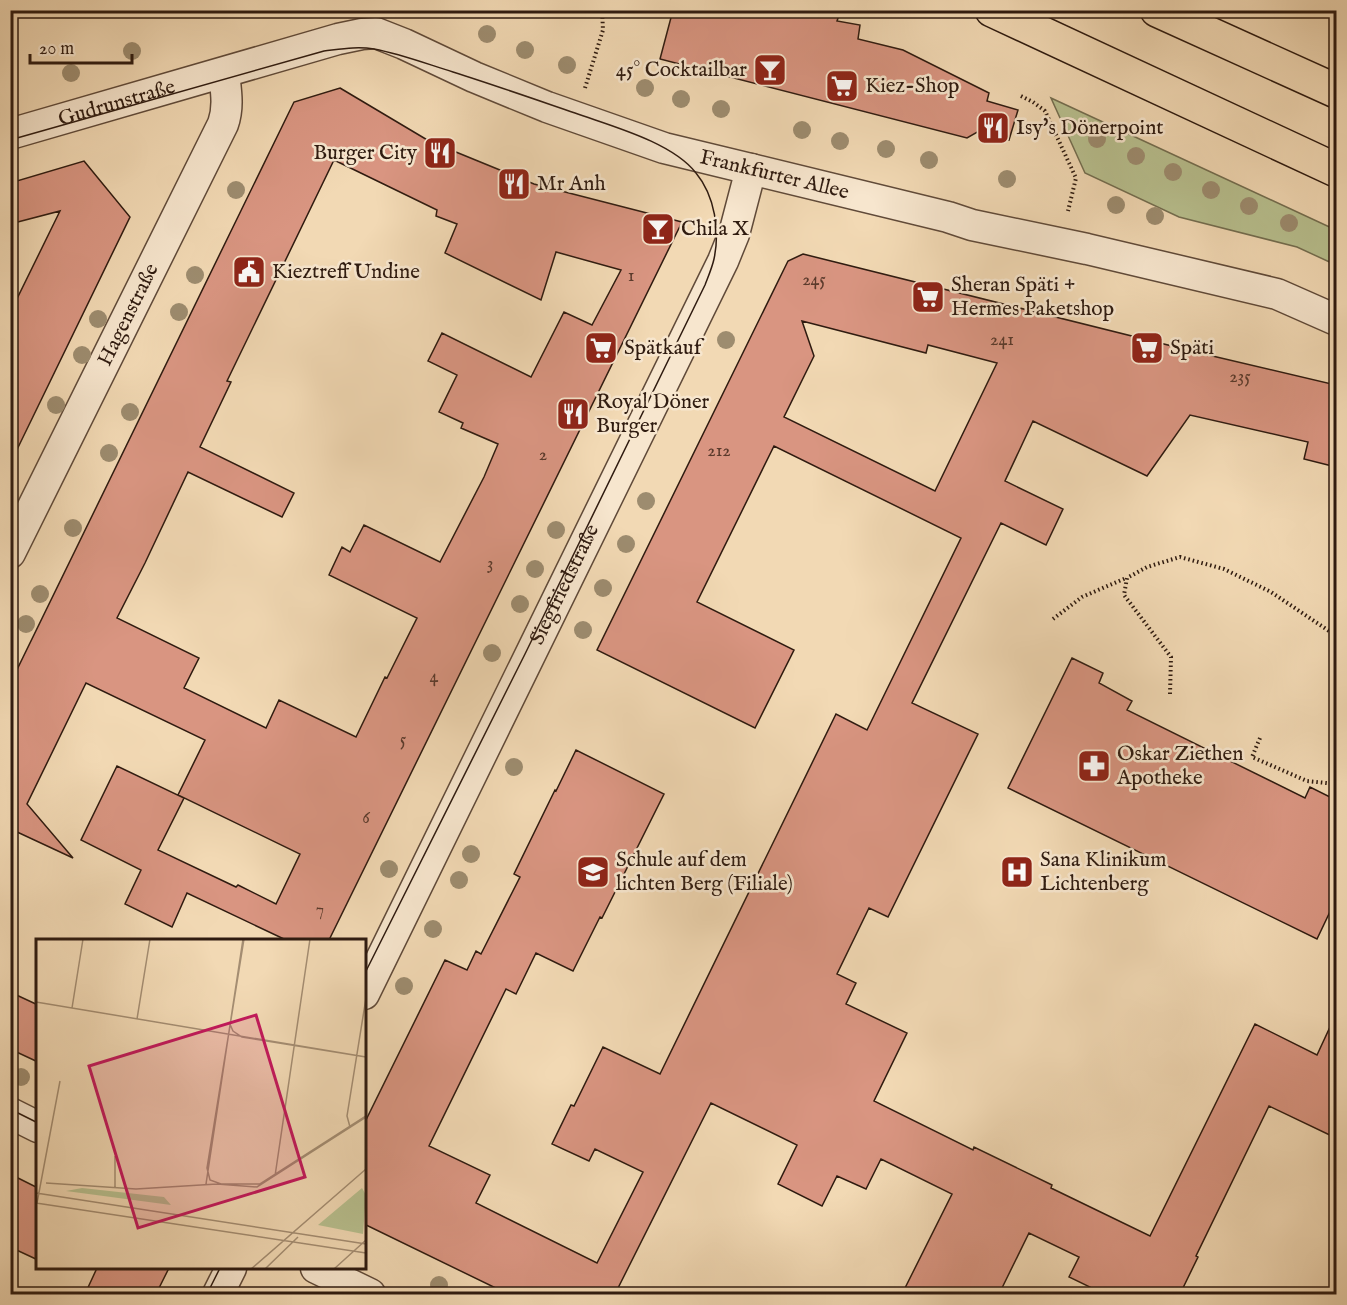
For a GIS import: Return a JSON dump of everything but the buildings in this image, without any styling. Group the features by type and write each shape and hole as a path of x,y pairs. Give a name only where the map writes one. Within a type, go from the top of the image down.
{"main road":[{"path":"992,10 1336,170"},
{"path":"1157,10 1336,91"}],"street":[{"name":"Frankfurter Allee","path":"224,72 338,39 376,33 547,107 664,148 948,217 972,225 1277,294 1336,320"},
{"name":"Gudrunstraße","path":"10,134 224,72"},
{"name":"Hagenstraße","path":"10,553 223,124 227,103 224,72"},
{"name":"Siegfriedstraße","path":"366,990 723,261 734,234 750,169"},
{"path":"10,1113 36,1126"},
{"path":"218,1294 230,1269"},
{"path":"318,1269 370,1294"}],"path":[{"path":"576,118 603,30 602,10"},
{"path":"1021,96 1045,111 1076,178 1060,244"},
{"path":"1053,619 1082,597 1147,567 1180,557 1224,569 1271,592 1332,633"},
{"path":"1127,578 1124,596 1171,657 1170,694"},
{"path":"1260,738 1252,756 1307,781 1336,784"}],"green space":[{"path":"1051,98 1336,230 1336,265 1297,247 1179,217 1085,173"}],"tram line":[{"path":"10,140 324,51 368,48 404,56 640,136 672,152 685,162 696,173 708,192 716,226 716,248 705,285 525,654 366,971"},
{"path":"10,1109 36,1122"},
{"path":"207,1294 220,1269"}],"place":[{"name":"45° Cocktailbar","path":"770,70"},
{"name":"Kiez-Shop","path":"842,86"},
{"name":"Isy's Dönerpoint","path":"993,128"},
{"name":"Burger City","path":"440,153"},
{"name":"Mr Anh","path":"514,184"},
{"name":"Chila X","path":"658,229"},
{"name":"Kieztreff Undine","path":"249,272"},
{"name":"Sheran Späti + Hermes Paketshop","path":"928,297"},
{"name":"Spätkauf","path":"601,348"},
{"name":"Späti","path":"1147,348"},
{"name":"Royal Döner Burger","path":"573,414"},
{"name":"Oskar Ziethen Apotheke","path":"1094,766"},
{"name":"Schule auf dem lichten Berg (Filiale)","path":"593,872"},
{"name":"Sana Klinikum Lichtenberg","path":"1017,872"}]}
